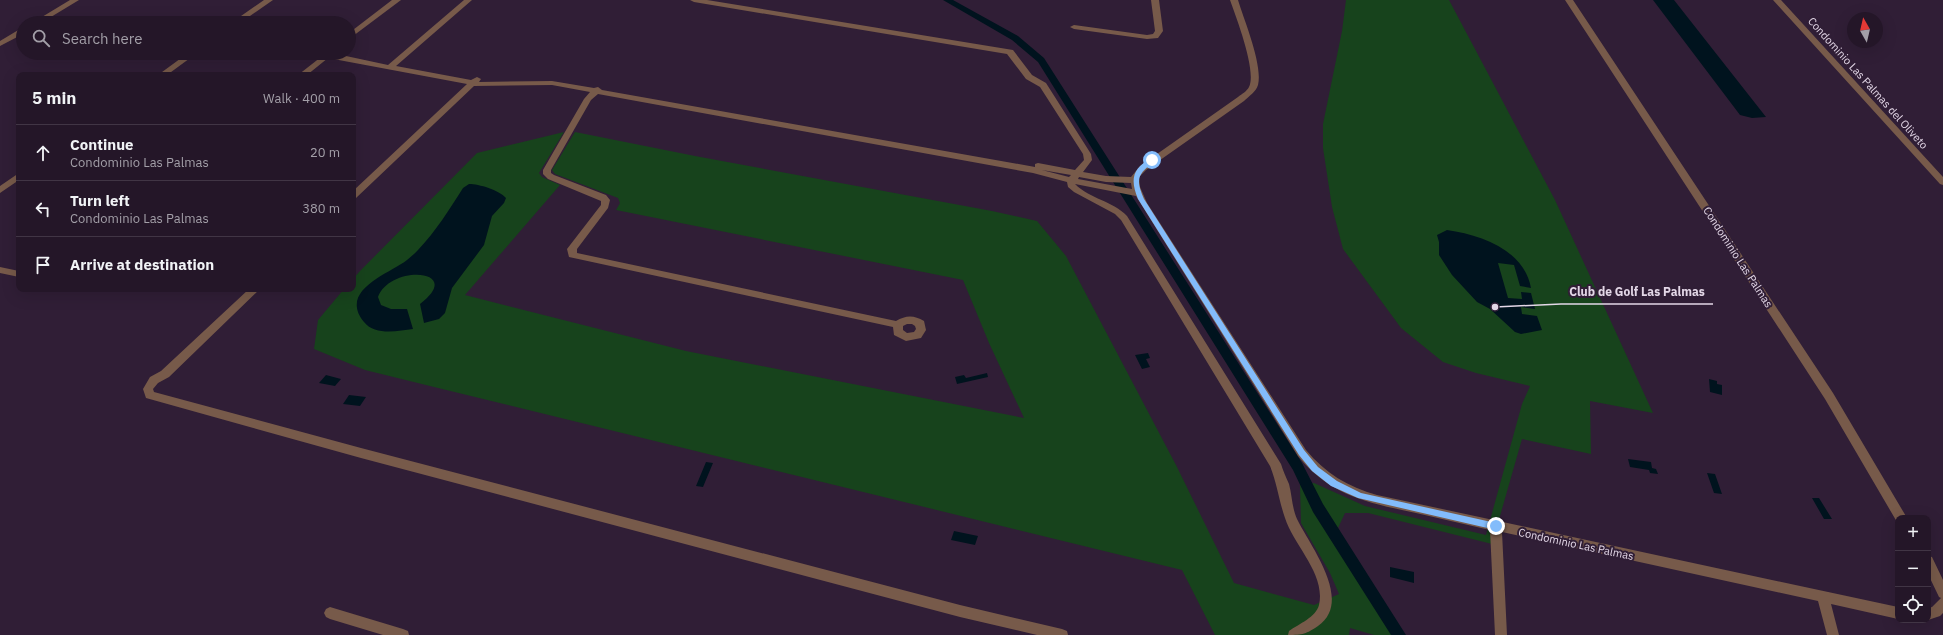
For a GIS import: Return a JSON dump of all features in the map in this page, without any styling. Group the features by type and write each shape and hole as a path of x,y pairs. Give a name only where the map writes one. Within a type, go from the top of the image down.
{"street":[{"path":"48,16 75,0"},
{"path":"245,16 269,0"},
{"path":"356,31 396,0"},
{"path":"392,65 468,0"},
{"path":"694,0 1010,52 1029,76 1043,85 1087,154 1088,160 1070,185 1073,188 1113,208 1124,218 1275,464 1283,484 1291,519 1318,568 1325,588 1325,605 1320,617 1294,635"},
{"path":"1074,27 1147,37 1155,36 1159,31 1155,0"},
{"path":"1075,177 1135,180 1139,171 1152,160 1242,99 1253,86 1255,79 1252,61 1234,0"},
{"name":"Condominio Las Palmas","path":"1569,0 1829,396 1899,515"},
{"name":"Condominio Las Palmas del Oliveto","path":"1777,0 1943,182"},
{"path":"0,44 16,35"},
{"path":"356,56 392,65"},
{"path":"356,59 472,80 548,83 597,89 1075,177 1138,194"},
{"path":"166,72 183,60"},
{"path":"306,72 321,60"},
{"path":"356,186 472,80"},
{"path":"356,193 472,80"},
{"path":"597,89 588,99 547,170 549,176 603,196 606,200 605,206 572,249 572,255 899,325"},
{"path":"0,190 16,178"},
{"name":"Condominio Las Palmas","path":"1135,180 1138,194 1302,452 1315,469 1334,484 1360,496 1895,612"},
{"path":"0,270 16,273"},
{"path":"154,380 155,374 245,292"},
{"path":"252,292 165,374 154,380 148,387 148,392 151,396 960,611 1062,635"},
{"path":"1493,635 1501,635 1496,526"},
{"path":"1931,568 1943,593"},
{"path":"1823,597 1833,635"},
{"path":"1931,613 1936,612 1943,603"},
{"path":"330,613 403,635"}],"green space":[{"path":"1346,0 1449,0 1555,200 1653,413 1590,401 1591,454 1522,439 1492,544 1368,513 1345,513 1338,528 1393,635 1374,635 1350,628 1349,635 1215,635 1182,570 365,370 314,349 318,320 341,292 356,292 356,276 477,153 564,132 539,173 542,177 560,185 465,295 686,351 1024,418 989,343 963,280 616,210 620,203 618,198 555,174 552,170 575,132 695,156 992,211 1037,221 1066,256 1176,465 1234,583 1314,605 1339,594 1330,573 1301,523 1300,485 1314,483 1365,506 1486,535 1522,404 1530,386 1476,373 1443,362 1401,328 1343,249 1332,207 1323,148 1323,124 1342,31"}],"water":[{"path":"1653,0 1674,0 1766,117 1752,118 1740,115"},
{"path":"469,184 489,188 499,192 506,198 504,203 492,216 484,245 452,288 445,313 439,319 424,323 420,304 432,292 435,284 430,278 421,275 409,275 396,279 385,286 378,297 381,305 391,309 407,309 413,329 387,332 374,329 369,326 364,322 358,311 357,301 361,292 379,277 407,260 425,243 463,188"},
{"path":"1447,230 1474,236 1500,247 1511,254 1527,275 1531,288 1520,286 1514,265 1498,263 1508,298 1522,299 1521,292 1531,293 1535,309 1521,307 1522,314 1537,316 1542,330 1521,334 1515,332 1490,309 1477,302 1452,275 1439,255 1439,242 1437,235"},
{"path":"1148,353 1150,358 1146,359 1150,367 1142,369 1135,355"},
{"path":"987,373 988,377 957,384 955,377 964,375 966,378"},
{"path":"326,375 341,379 335,386 319,383"},
{"path":"1709,379 1717,381 1717,384 1722,385 1722,395 1710,392"},
{"path":"349,395 366,397 360,406 343,404"},
{"path":"1628,459 1651,462 1652,468 1656,469 1658,474 1650,473 1649,470 1630,467"},
{"path":"706,462 713,463 703,487 696,486"},
{"path":"1707,473 1715,474 1722,494 1714,493"},
{"path":"1812,498 1819,498 1832,519 1824,519"},
{"path":"954,531 978,536 975,545 951,540"},
{"path":"1390,567 1414,572 1414,583 1390,577"}],"waterway":[{"path":"947,0 1015,38 1041,60 1298,467 1318,508 1399,635"}],"place":[{"name":"Club de Golf Las Palmas","path":"1495,307"}],"route":[{"path":"1152,160 1139,171 1135,177 1137,191 1143,203 1308,462 1334,484 1360,496 1496,526"}]}
